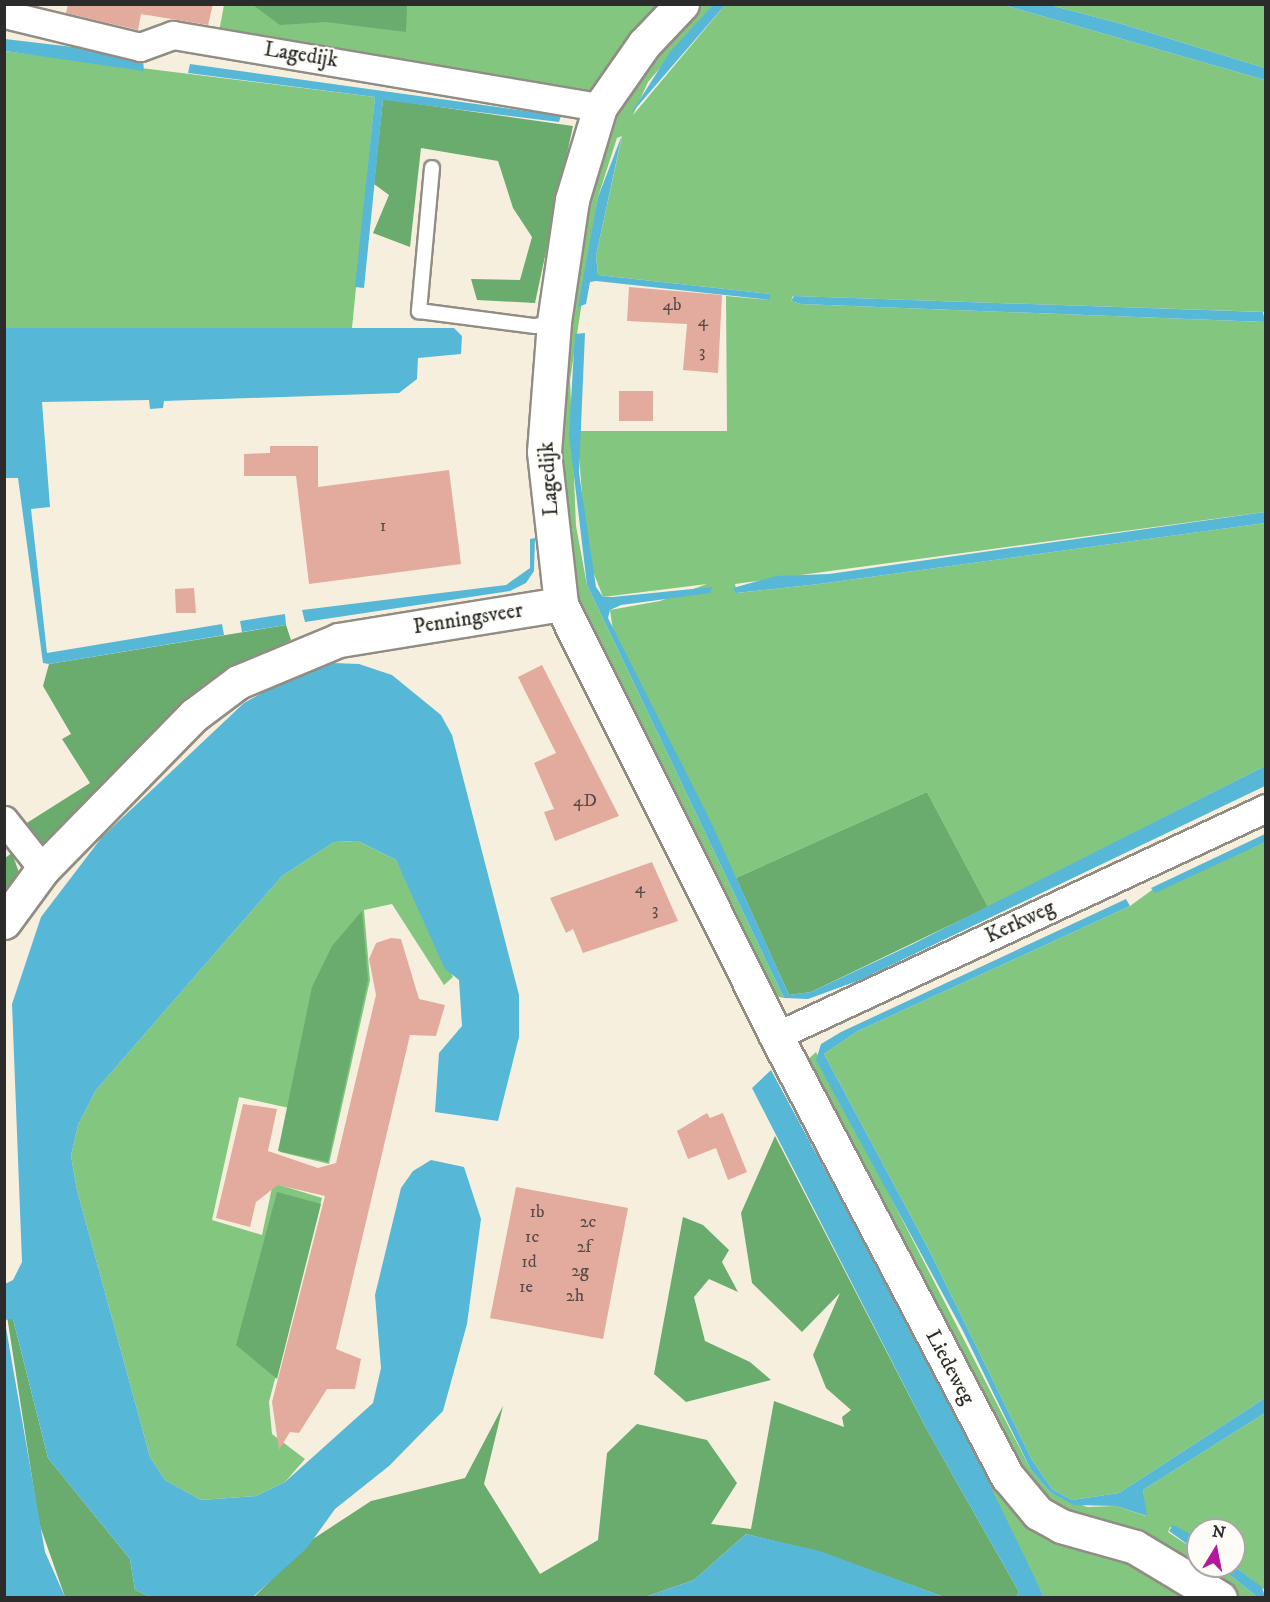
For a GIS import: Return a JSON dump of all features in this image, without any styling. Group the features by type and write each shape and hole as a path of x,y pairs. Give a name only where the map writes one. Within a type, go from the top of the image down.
{"street":[{"name":"Lagedijk","path":"561,604 544,452 554,322 572,200 600,107 644,44 682,4"},
{"name":"Lagedijk","path":"4,14 140,47 173,35 600,107"},
{"name":"Penningsveer","path":"4,922 43,869 194,715 268,665 339,640 561,604"},
{"path":"561,604 776,1036"},
{"name":"Kerkweg","path":"776,1036 1266,808"},
{"path":"4,820 43,869"},
{"name":"Liedeweg","path":"776,1036 1008,1477 1038,1513 1060,1526 1135,1547 1220,1598"}],"lane":[{"path":"432,168 419,311 535,326 554,322"}],"green space":[{"path":"407,4 406,32 326,22 280,25 253,5"},
{"path":"224,5 667,5 594,95 218,37"},
{"path":"696,5 714,5 648,82 633,115 725,5 1004,5 1265,80 1265,312 793,296 791,301 801,304 1265,322 1265,512 735,584 737,593 819,584 1265,523 1265,766 988,907 927,792 736,878 614,638 610,610 660,601 707,584 603,597 587,556 577,431 727,431 726,296 770,300 770,294 598,275 596,256 622,136 617,138 598,197 570,380 576,526 587,585 784,998 766,994 571,589 562,525 557,382 594,157 632,76"},
{"path":"1050,5 1265,5 1265,68 1122,24"},
{"path":"4,51 375,97 352,328 5,328"},
{"path":"383,99 573,126 535,303 477,300 471,279 520,280 532,237 513,208 498,161 421,148 410,247 373,233 389,195 374,184"},
{"path":"286,625 291,640 244,663 44,847 22,826 90,783 62,739 71,734 43,686 49,664"},
{"path":"927,792 988,907 811,992 789,995 736,878"},
{"path":"358,841 396,860 453,977 444,985 392,904 364,910 370,980 329,1164 280,1152 289,1108 239,1097 212,1220 262,1235 273,1183 322,1198 269,1402 272,1434 305,1459 285,1482 256,1496 201,1500 165,1480 150,1457 77,1190 71,1156 78,1125 96,1090 282,876 334,842"},
{"path":"1265,842 1265,1398 1119,1493 1072,1500 1052,1489 1032,1460 929,1250 824,1054 858,1031 1130,906 1152,890"},
{"path":"12,853 21,878 5,900 5,858"},
{"path":"362,911 368,980 328,1162 278,1151 312,987 332,946"},
{"path":"816,1052 1031,1470 1050,1492 1087,1507 1116,1506 1146,1516 1143,1490 1265,1413 1265,1590 1246,1575 1246,1518 1186,1518 1186,1533 1170,1527 1168,1532 1186,1544 1186,1572 1034,1493 804,1063"},
{"path":"775,1136 926,1428 1019,1592 1016,1597 944,1597 820,1552 746,1534 694,1580 645,1597 253,1598 313,1539 371,1501 465,1478 503,1406 484,1484 540,1574 598,1540 607,1453 637,1424 707,1440 737,1483 711,1524 751,1529 774,1401 844,1427 842,1417 851,1410 826,1388 813,1355 840,1293 802,1332 752,1283 741,1213"},
{"path":"812,1139 991,1471 1200,1597 1044,1597"},
{"path":"277,1192 321,1204 277,1379 236,1345"},
{"path":"683,1217 703,1225 729,1250 722,1262 738,1292 709,1279 694,1297 705,1341 750,1362 771,1380 686,1402 654,1374"},
{"path":"7,1316 13,1319 48,1458 130,1559 135,1590 151,1597 65,1597 39,1523"},
{"path":"1197,1578 1234,1578 1257,1597 1233,1597"}],"water":[{"path":"714,4 725,5 630,115 670,52"},
{"path":"1004,5 1050,5 1122,24 1265,68 1265,80"},
{"path":"5,39 107,51 143,60 144,71 5,51"},
{"path":"190,64 561,116 559,122 383,100 364,288 355,287 375,97 188,73"},
{"path":"622,135 596,256 598,275 770,294 770,300 596,281 590,282 586,304 578,307 598,197"},
{"path":"794,296 1263,312 1265,322 801,304 791,301"},
{"path":"4,328 454,328 462,336 461,354 418,358 417,379 399,393 164,401 163,408 150,409 149,400 42,402 50,507 31,509 47,653 222,624 224,635 49,664 43,663 18,478 5,478"},
{"path":"585,333 579,473 596,587 603,597 613,597 712,587 710,593 621,605 610,610 608,618 711,822 789,995 811,992 911,945 1265,766 1265,786 860,980 808,999 784,998 587,585 569,434 575,334"},
{"path":"1265,512 1265,523 819,584 736,593 733,588 776,576 829,574"},
{"path":"535,538 534,571 526,583 510,591 305,622 302,610 506,585 530,568 530,539"},
{"path":"285,614 286,625 242,632 240,621"},
{"path":"333,663 359,664 392,675 441,715 452,735 519,995 519,1037 498,1121 435,1112 439,1053 462,1026 459,980 445,969 396,860 358,841 334,842 282,876 96,1090 78,1125 71,1156 77,1190 150,1457 165,1480 201,1500 256,1496 285,1482 373,1403 381,1368 375,1295 401,1188 413,1171 431,1160 464,1167 481,1219 467,1324 443,1411 389,1466 335,1509 307,1548 253,1597 151,1597 135,1590 130,1559 48,1458 13,1319 5,1320 5,1284 13,1280 22,1262 12,1004 41,917 102,837 244,703 301,671"},
{"path":"1265,834 1265,842 1155,893 1151,888"},
{"path":"1126,899 1130,906 858,1031 824,1054 929,1250 1032,1460 1052,1489 1072,1500 1119,1493 1265,1398 1265,1413 1143,1490 1147,1516 1116,1506 1074,1505 1050,1492 1031,1470 963,1331 816,1060 821,1044 841,1032"},
{"path":"771,1070 943,1388 1044,1597 1016,1597 1019,1592 926,1428 752,1088"},
{"path":"5,1322 45,1552 65,1597 5,1597"},
{"path":"1173,1525 1186,1532 1186,1543 1169,1531"},
{"path":"746,1534 820,1551 944,1597 645,1597 694,1580"},
{"path":"1246,1575 1262,1587 1265,1597 1257,1597 1234,1578 1246,1578"}],"building":[{"path":"68,4 213,4 208,25 141,14 138,30 66,13"},
{"path":"629,287 722,295 718,373 683,370 687,324 627,321"},
{"path":"619,391 653,391 653,421 619,421"},
{"path":"270,446 318,446 318,487 449,470 461,564 309,584 296,476 244,476 244,454 270,453"},
{"path":"194,588 196,613 176,613 175,589"},
{"path":"542,665 619,816 555,841 544,812 554,809 534,763 556,753 518,677"},
{"path":"652,862 678,921 583,953 573,929 566,933 550,898"},
{"path":"391,938 401,939 419,999 445,1005 436,1036 410,1035 336,1349 361,1359 355,1389 327,1389 299,1433 290,1432 279,1450 272,1402 325,1196 278,1185 256,1202 250,1227 216,1218 243,1104 277,1109 268,1151 318,1168 336,1163 376,995 369,959 376,943"},
{"path":"707,1113 710,1118 723,1113 747,1172 728,1180 716,1148 688,1159 677,1131"},
{"path":"516,1187 628,1208 603,1339 490,1318"}]}
